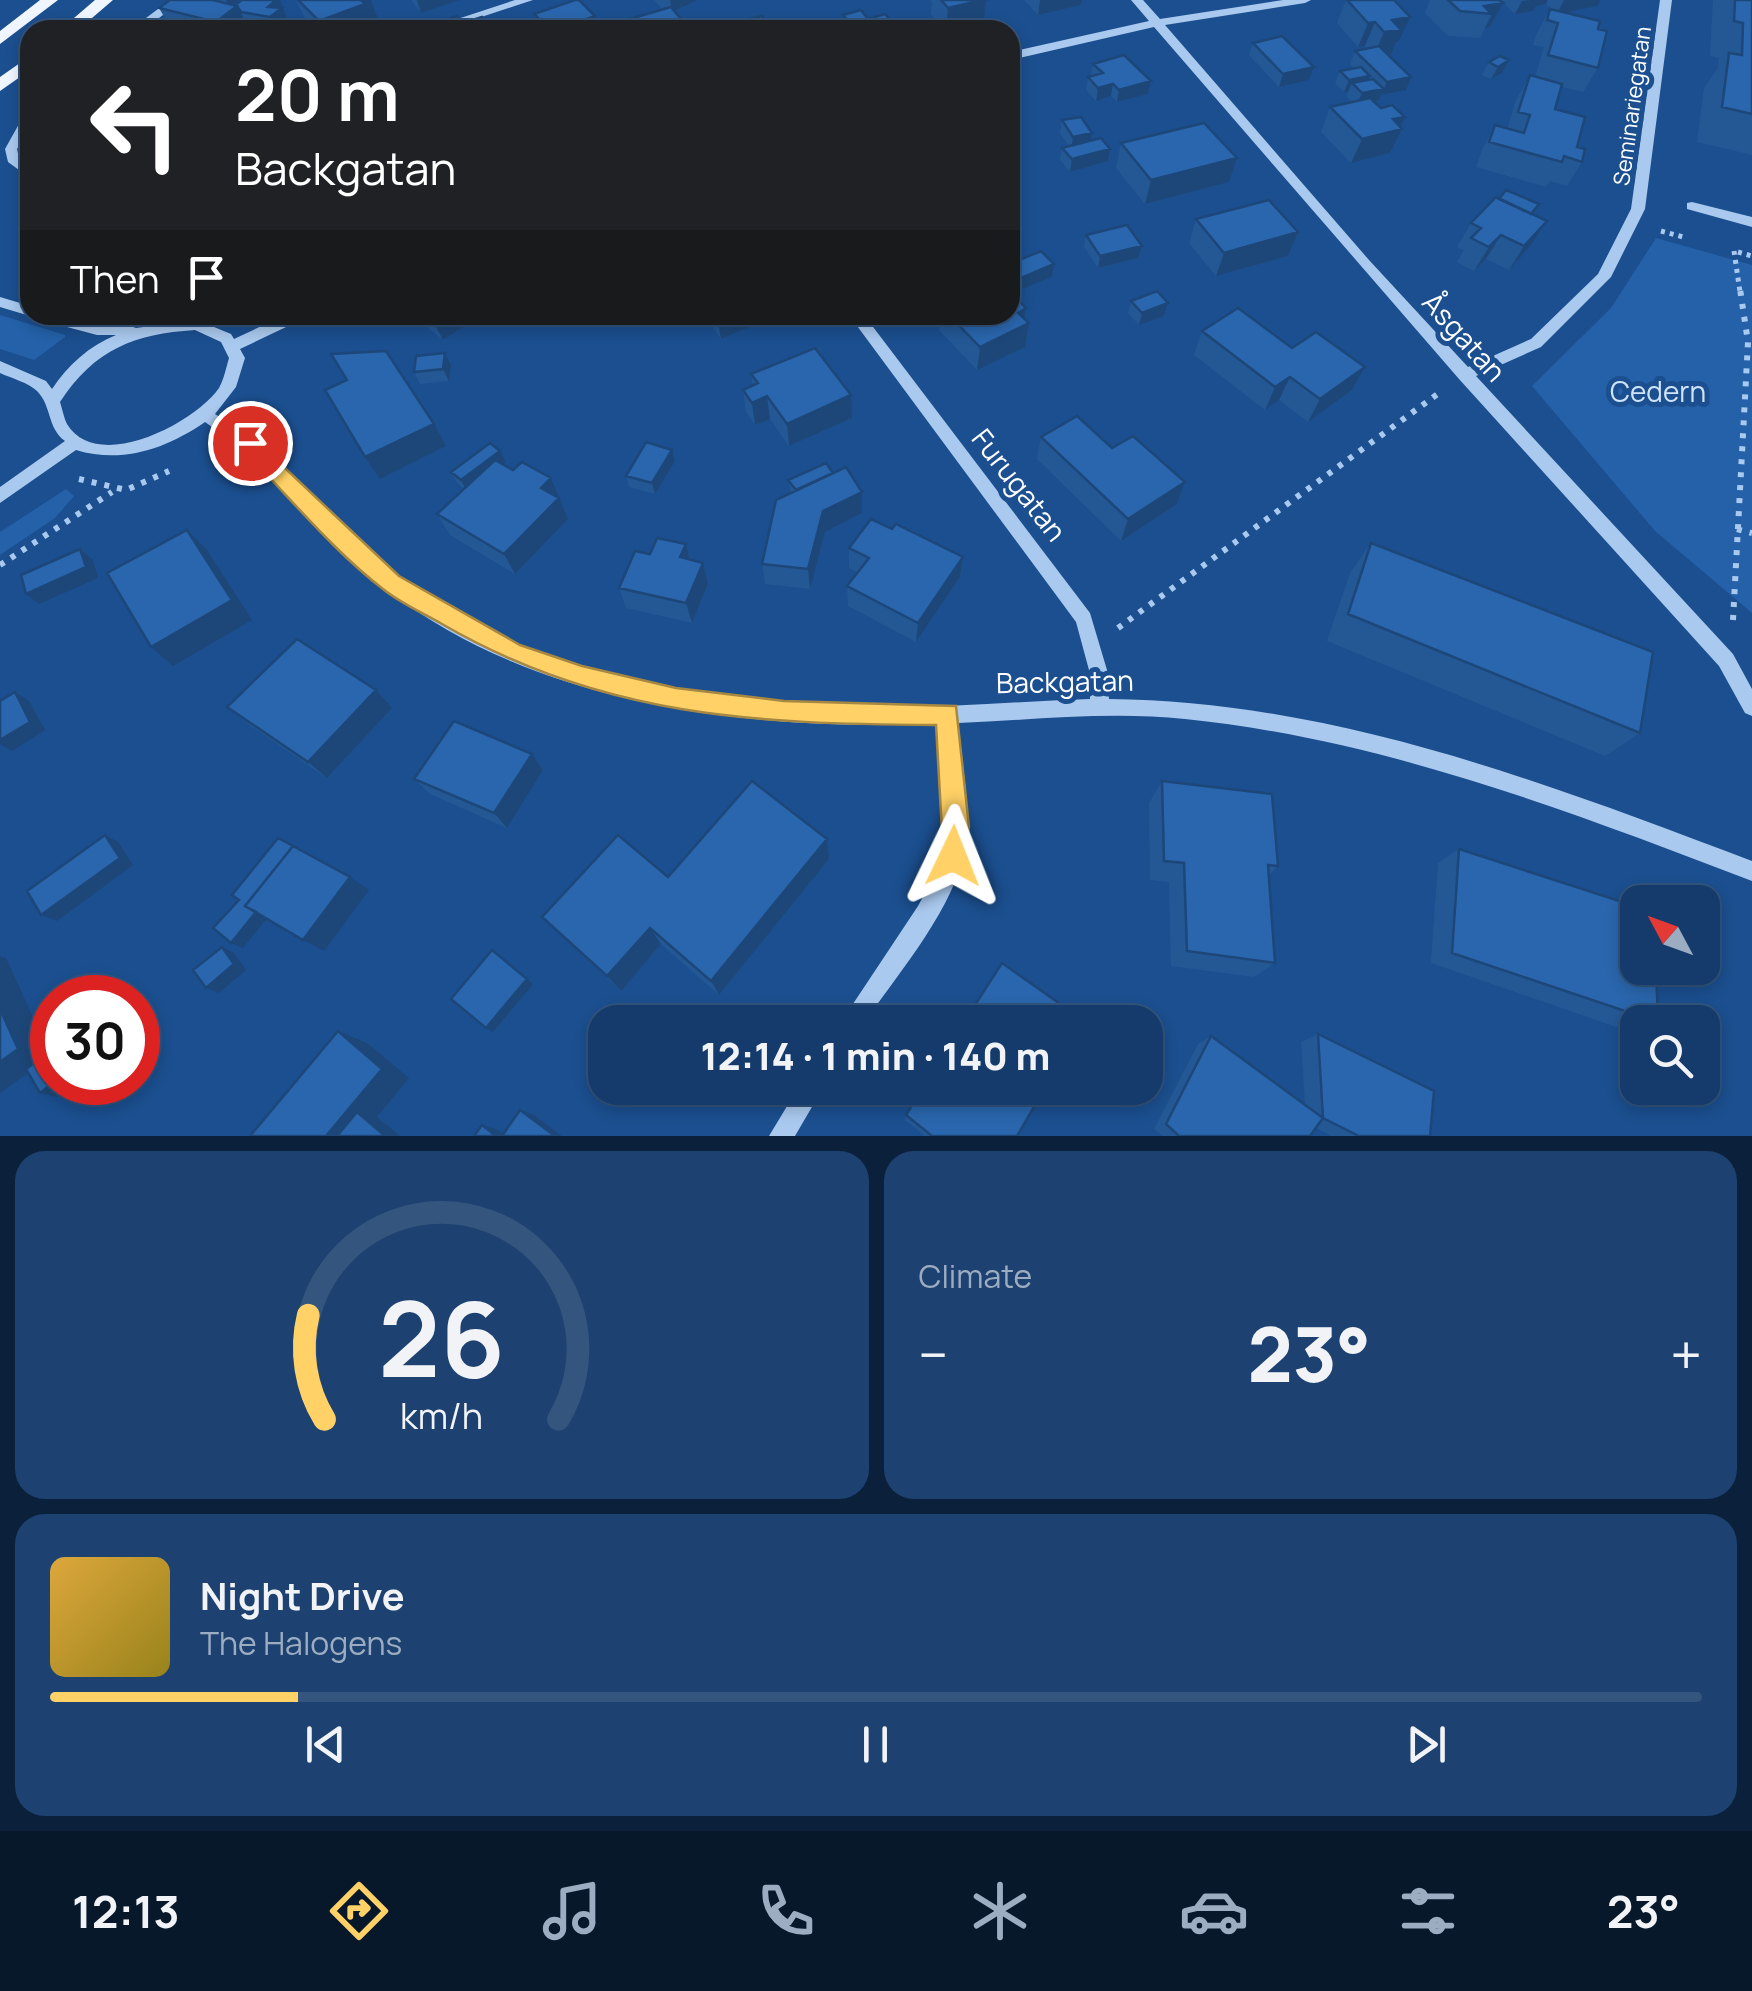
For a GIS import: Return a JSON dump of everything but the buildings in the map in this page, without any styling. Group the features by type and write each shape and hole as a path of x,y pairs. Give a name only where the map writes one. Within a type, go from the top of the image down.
{"main road":[{"path":"24,20 50,0"},
{"path":"80,20 105,0"},
{"path":"0,39 20,23"},
{"path":"0,86 20,69"}],"street":[{"path":"150,20 177,0"},
{"path":"462,20 527,0"},
{"name":"Åsgatan","path":"1138,0 1459,378 1726,660 1752,707"},
{"path":"1020,54 1158,23 1305,0"},
{"name":"Seminariegatan","path":"1459,378 1536,343 1604,277 1639,201 1666,0"},
{"path":"20,133 11,149 13,159 20,165"},
{"path":"1692,206 1752,222"},
{"path":"0,367 41,385 52,401 58,430 74,443 100,450 140,447 184,431 208,416 226,395 236,372 232,346 214,330 197,325 98,330 79,325"},
{"path":"232,346 277,325"},
{"name":"Furugatan","path":"864,325 1078,609 1092,641 1100,705"},
{"path":"52,401 84,358 140,330"},
{"name":"Backgatan","path":"208,416 250,443 391,583 512,652 582,677 676,699 784,713 947,714 1100,705 1250,718 1327,733 1632,825 1752,871"},
{"path":"0,496 74,443"},
{"path":"863,1005 938,890 953,856 956,827 947,714"},
{"path":"781,1136 800,1105"}],"path":[{"path":"1733,626 1748,342 1734,251"},
{"path":"1122,624 1459,378"},
{"path":"0,565 112,492"},
{"path":"1737,528 1752,533"}],"green space":[{"name":"Cedern","path":"1656,238 1752,265 1752,613 1655,531 1532,386 1611,308"},
{"path":"0,315 20,321 20,325 65,335 34,360 0,349"},
{"path":"66,489 74,496 55,518 0,555 0,532"}],"route":[{"path":"250,443 391,583 425,606 512,652 582,677 676,699 784,713 947,714 956,827 953,856"}]}
